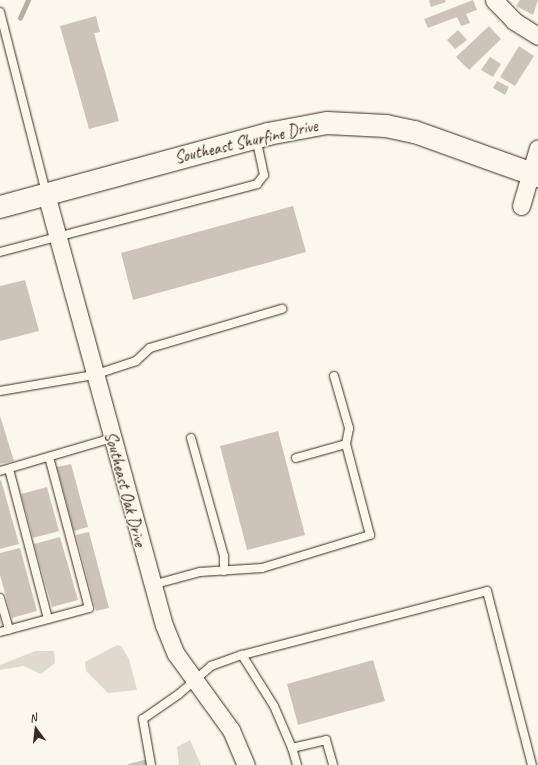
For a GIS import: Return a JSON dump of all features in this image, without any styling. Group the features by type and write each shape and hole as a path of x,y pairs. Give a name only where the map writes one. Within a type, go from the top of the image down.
{"street":[{"path":"494,0 514,21 538,36"},
{"name":"Southeast Shurfine Drive","path":"0,207 256,137 327,124 386,126 415,132 534,174"},
{"path":"521,206 534,174 538,148"},
{"name":"Southeast Oak Drive","path":"46,194 152,585 169,641 231,730 246,765"}],"lane":[{"path":"0,12 46,194"},
{"path":"0,252 257,184 264,175 256,137"},
{"path":"0,391 94,374 136,361 150,348 282,309"},
{"path":"152,585 200,572 224,572 262,568 370,535 346,444 349,428 334,376"},
{"path":"0,471 112,438"},
{"path":"191,438 224,556 224,572"},
{"path":"296,458 346,444"},
{"path":"0,632 89,608 50,457"},
{"path":"9,469 48,619"},
{"path":"151,765 143,719 195,680 211,666 242,655 487,591 532,765"},
{"path":"0,598 9,630"},
{"path":"242,655 274,706 292,748 297,765"},
{"path":"292,748 326,740 333,765"}],"shaded area":[{"path":"117,645 121,646 129,659 137,690 108,693 86,671 85,662"},
{"path":"35,651 54,651 55,663 41,674 24,666 0,670 0,665"},
{"path":"190,740 201,765 179,765 177,747"}],"building":[{"path":"429,0 445,0 446,2 431,7"},
{"path":"473,0 477,10 466,14 470,23 461,26 457,17 428,28 424,19"},
{"path":"520,0 538,0 533,15 516,6"},
{"path":"96,16 100,32 94,33 119,121 89,129 60,26"},
{"path":"489,26 501,39 469,70 456,57"},
{"path":"458,30 467,40 455,49 447,40"},
{"path":"519,46 534,56 515,86 500,77"},
{"path":"490,57 501,64 493,77 481,70"},
{"path":"497,81 509,87 505,95 493,88"},
{"path":"293,206 306,252 133,300 121,253"},
{"path":"25,280 39,331 0,341 0,286"},
{"path":"0,416 14,461 0,464"},
{"path":"278,431 305,535 247,550 220,446"},
{"path":"71,464 88,527 74,531 57,467"},
{"path":"1,480 19,544 0,549 0,481"},
{"path":"47,487 59,531 33,538 21,494"},
{"path":"89,532 109,608 96,611 76,535"},
{"path":"60,537 78,600 52,607 34,544"},
{"path":"20,548 37,611 12,618 0,575 0,553"},
{"path":"373,660 385,701 298,725 287,684"},
{"path":"148,759 150,765 128,765 128,764"}],"waterway":[{"path":"20,18 28,0"}]}
